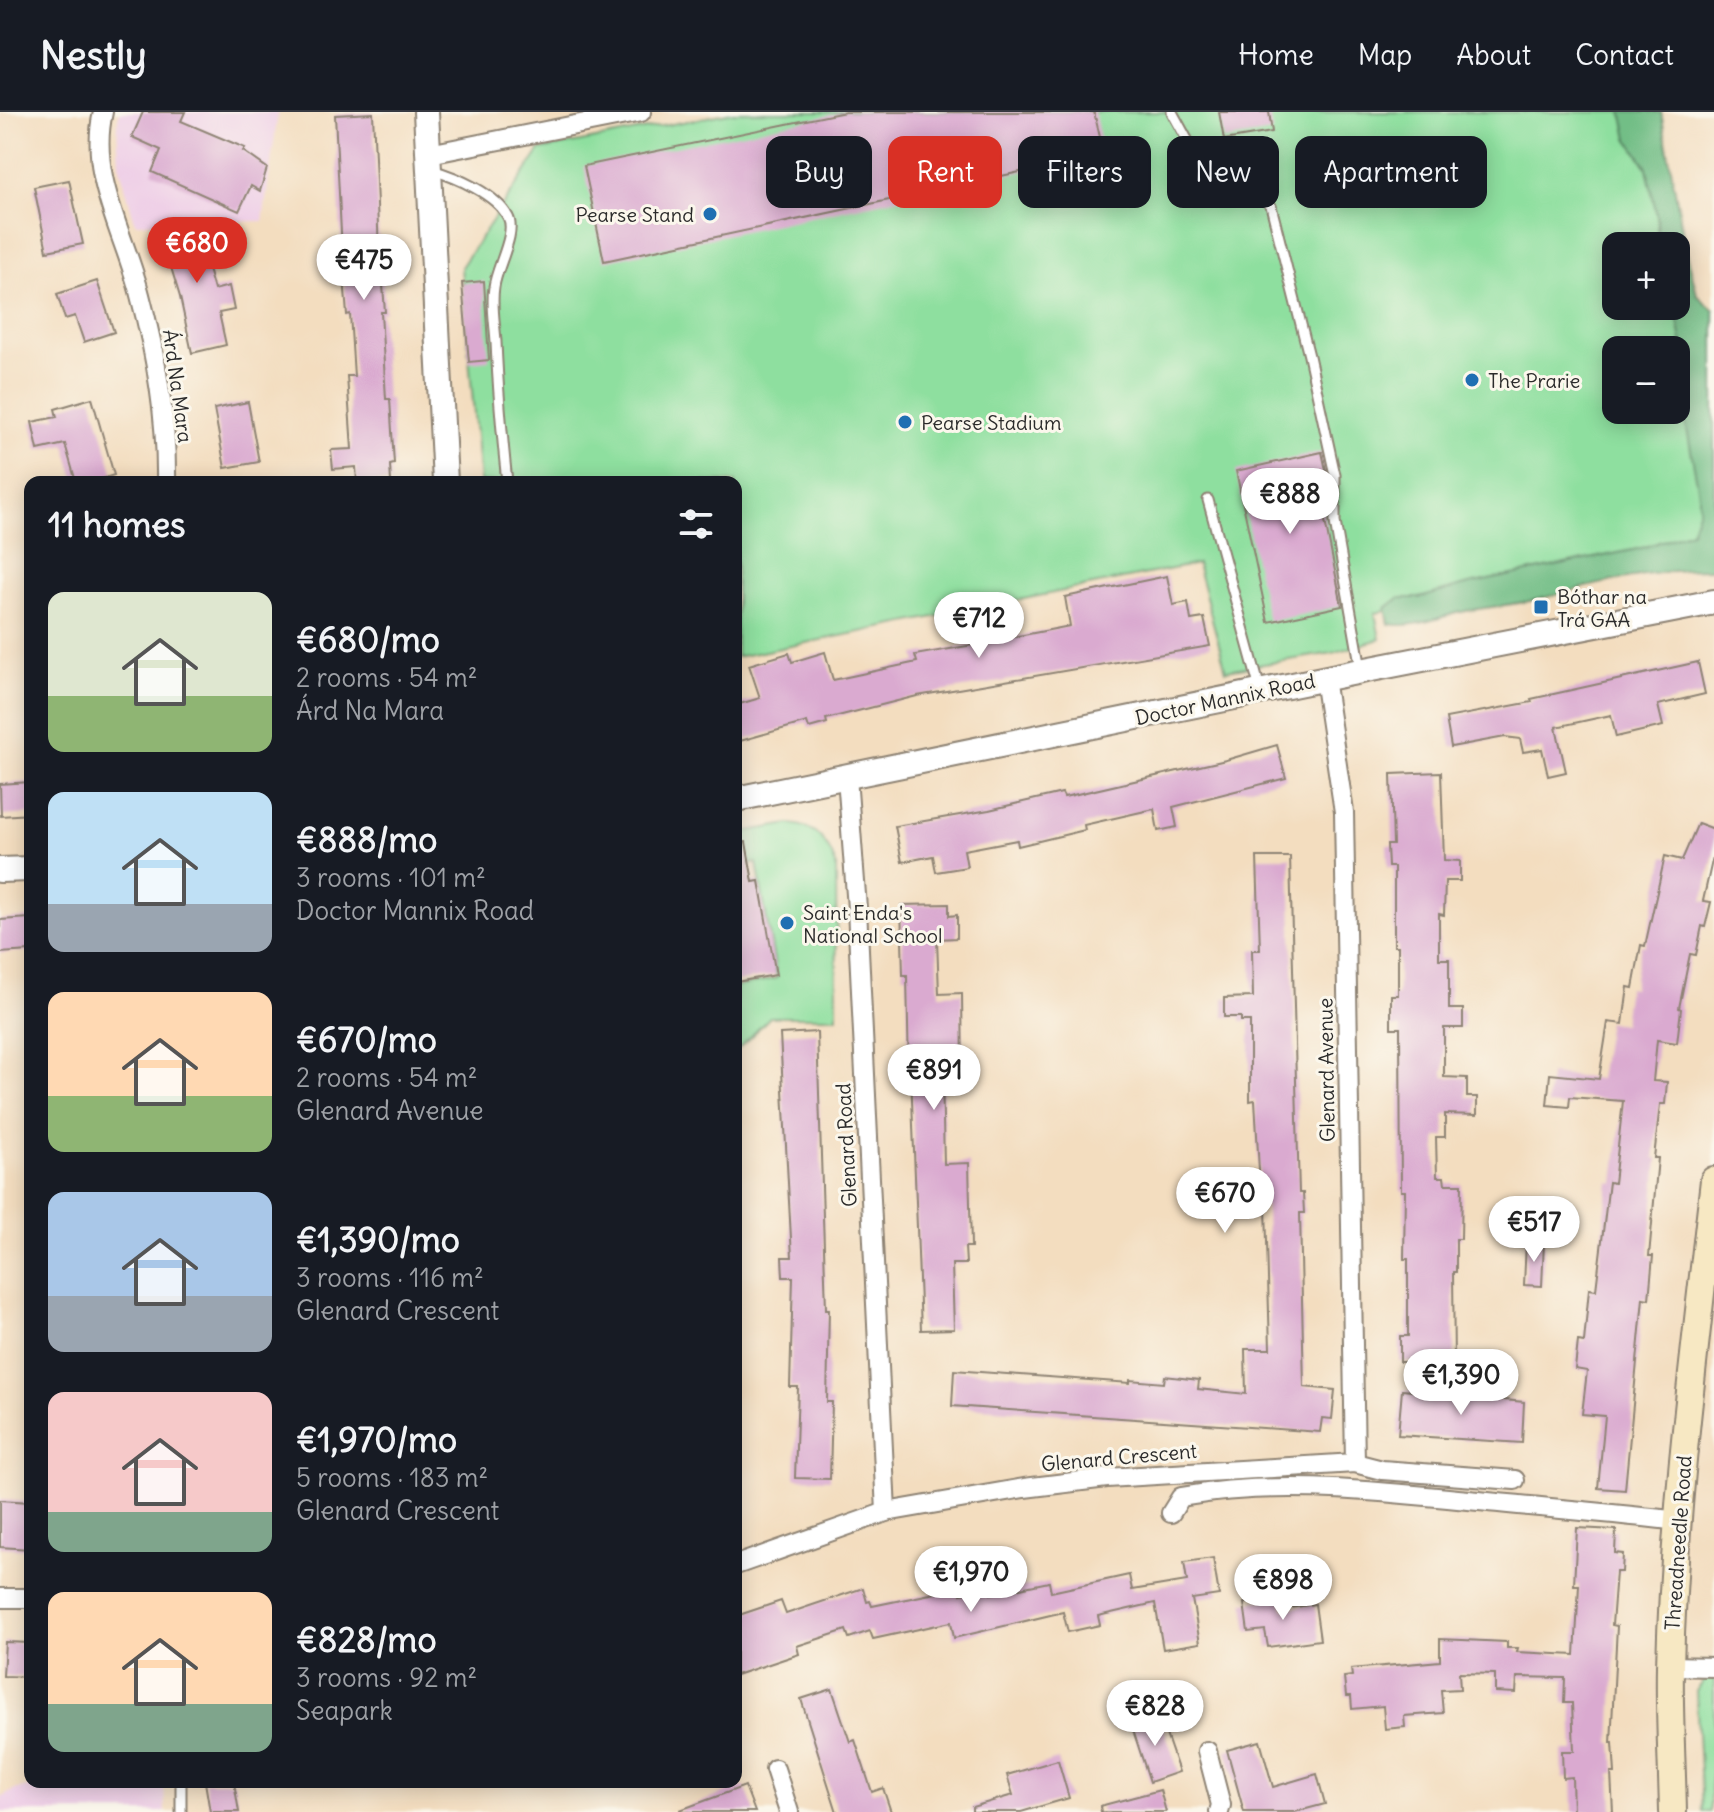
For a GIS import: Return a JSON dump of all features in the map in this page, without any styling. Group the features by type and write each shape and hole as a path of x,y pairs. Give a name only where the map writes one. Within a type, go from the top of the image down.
{"main road":[{"name":"Threadneedle Road","path":"1673,1812 1670,1666 1679,1521 1714,1180"}],"street":[{"name":"Árd Na Mara","path":"103,112 99,128 100,157 116,226 140,292 156,368 166,476"},
{"path":"426,112 445,476"},
{"path":"430,161 641,112"},
{"name":"Doctor Mannix Road","path":"742,798 1324,678 1714,602"},
{"name":"Glenard Avenue","path":"1324,678 1344,812 1355,1463"},
{"name":"Glenard Road","path":"847,777 857,908 886,1512"},
{"path":"0,870 24,869"},
{"name":"Glenard Crescent","path":"742,1563 886,1512 1024,1488 1107,1478 1355,1463 1382,1470 1515,1480"},
{"path":"1171,1513 1181,1497 1211,1491 1364,1490 1679,1521"},
{"path":"0,1598 24,1598"},
{"path":"1670,1666 1714,1667"},
{"path":"1207,1751 1221,1805 1219,1812"},
{"path":"775,1769 789,1812"}],"lane":[{"path":"1172,112 1189,143 1234,169 1271,206 1335,475 1335,522 1361,671"},
{"path":"430,161 486,196 504,210 510,220 510,236 493,289 499,409 506,476"},
{"path":"1208,500 1261,692"},
{"path":"181,1788 181,1812"}],"shaded area":[{"path":"119,112 278,112 263,221 135,223 119,164"},
{"path":"164,1788 165,1812 0,1812 0,1798 17,1789"}],"green space":[{"name":"Pearse Stadium","path":"733,112 1658,112 1681,232 1602,232 1602,320 1690,320 1690,282 1714,409 1714,557 1375,613 1380,639 1333,653 1226,670 1197,564 742,656 742,476 479,476 461,267 540,150"},
{"path":"1622,112 1661,112 1682,232 1658,232 1647,168 1628,138"},
{"path":"1690,266 1697,295 1714,310 1714,530 1711,534 1714,536 1714,569 1648,574 1418,623 1389,624 1386,608 1399,598 1419,598 1469,584 1642,548 1691,531 1699,508 1699,493 1686,424 1690,424 1690,336 1681,336 1678,320 1690,320"},
{"name":"Saint Enda's National School","path":"799,825 819,836 829,849 836,865 837,1017 770,1017 742,1045 742,986 777,978 757,863 742,865 742,832"},
{"path":"1714,1677 1710,1812 1702,1812 1696,1691 1705,1680"}],"building":[{"path":"143,112 185,112 181,121 245,148 243,151 267,168 260,191 251,186 239,211 152,172 161,150 132,137"},
{"name":"Pearse Stand","path":"845,112 1094,112 1100,136 1018,136 1018,172 1002,176 1002,136 888,136 888,200 872,204 872,136 766,136 766,208 852,208 604,261 584,166"},
{"path":"1219,112 1269,112 1272,132 1223,136"},
{"path":"373,113 379,250 388,249 389,271 382,272 385,312 381,312 386,399 390,399 394,464 390,465 391,476 357,476 356,467 333,469 331,450 352,449 347,376 354,376 342,252 335,115"},
{"path":"69,180 83,244 47,251 34,187"},
{"path":"203,219 212,250 203,252 214,290 229,286 234,310 219,313 226,345 192,353 180,297 160,231"},
{"path":"97,281 114,332 84,342 75,316 65,319 57,294"},
{"path":"484,281 489,360 469,362 462,283"},
{"path":"92,398 114,475 74,476 65,444 38,450 32,422 57,417 55,409"},
{"path":"248,402 259,462 225,468 214,409"},
{"path":"1322,452 1328,479 1317,481 1342,606 1268,622 1236,471"},
{"path":"1167,576 1173,605 1188,602 1191,620 1204,618 1210,646 917,696 826,719 827,723 809,728 807,722 742,740 742,703 760,698 749,665 789,653 792,662 825,652 833,680 917,662 915,655 991,642 991,639 1012,634 1013,637 1070,626 1065,597"},
{"path":"1698,662 1705,694 1658,705 1663,726 1616,737 1611,715 1556,727 1566,772 1548,776 1542,749 1523,752 1520,739 1505,737 1451,747 1446,718 1532,702 1531,699"},
{"path":"1277,745 1286,778 1173,807 1177,827 1158,831 1154,809 1084,825 1085,830 1018,846 1017,840 964,850 967,867 936,872 933,856 902,862 895,826 989,810 1062,793 1064,797 1226,760"},
{"path":"1441,772 1444,860 1460,861 1460,881 1445,881 1444,915 1439,914 1439,959 1449,959 1449,1009 1463,1009 1463,1028 1444,1028 1444,1077 1467,1078 1467,1097 1477,1097 1477,1115 1445,1114 1445,1137 1436,1137 1437,1177 1444,1177 1445,1184 1462,1184 1461,1239 1456,1239 1456,1272 1453,1272 1454,1362 1400,1362 1400,1336 1408,1336 1408,1259 1404,1259 1405,1191 1401,1191 1400,1028 1391,1028 1391,995 1398,995 1398,946 1394,946 1394,867 1388,867 1387,845 1393,845 1391,774"},
{"path":"24,782 24,814 1,816 0,784"},
{"path":"1698,823 1714,829 1714,852 1703,901 1711,902 1696,955 1690,954 1679,1008 1677,1043 1657,1040 1653,1081 1667,1082 1665,1104 1660,1104 1654,1158 1658,1158 1649,1256 1653,1256 1649,1299 1643,1298 1625,1490 1598,1488 1605,1416 1582,1414 1587,1371 1575,1369 1578,1341 1584,1342 1589,1289 1596,1290 1609,1182 1614,1183 1623,1101 1570,1097 1569,1107 1547,1105 1550,1074 1599,1079 1608,1022 1623,1024 1628,987 1633,988 1641,945 1645,946 1665,856 1682,860"},
{"path":"742,842 746,842 753,882 759,881 776,975 742,981"},
{"path":"1257,857 1290,857 1299,1193 1303,1193 1304,1213 1300,1213 1304,1387 1335,1390 1332,1419 1322,1418 1320,1432 952,1406 954,1370 1130,1383 1130,1380 1164,1383 1165,1376 1199,1380 1198,1389 1246,1394 1245,1349 1270,1349 1266,1206 1261,1206 1255,1100 1250,1101 1250,1021 1241,1021 1241,1017 1224,1017 1224,998 1253,997 1252,950 1260,950"},
{"path":"949,904 949,916 957,915 957,938 937,939 939,994 962,993 963,1073 942,1073 944,1164 969,1163 971,1247 965,1247 966,1264 952,1264 954,1329 921,1330 907,975 903,975 901,905"},
{"path":"24,918 24,951 0,953 0,920"},
{"path":"817,1032 826,1309 829,1309 827,1402 832,1402 830,1479 795,1478 798,1387 790,1387 793,1277 783,1277 782,1257 792,1257 780,1034"},
{"path":"1526,1241 1544,1242 1542,1286 1524,1285"},
{"path":"1402,1390 1524,1402 1522,1443 1398,1435"},
{"path":"0,1500 24,1502 24,1549 0,1547"},
{"path":"1577,1528 1616,1530 1615,1553 1623,1554 1622,1572 1616,1572 1612,1625 1617,1626 1611,1743 1615,1773 1611,1773 1613,1812 1573,1812 1572,1777 1563,1778 1562,1751 1574,1751 1572,1703 1564,1703 1565,1678 1517,1677 1516,1693 1495,1692 1495,1674 1459,1673 1460,1689 1441,1690 1443,1713 1404,1716 1405,1727 1385,1729 1383,1706 1352,1709 1351,1696 1346,1696 1344,1677 1352,1676 1351,1669 1440,1661 1440,1639 1507,1642 1507,1648 1518,1648 1517,1652 1575,1655 1579,1585 1574,1585"},
{"path":"1213,1558 1219,1595 1192,1599 1200,1643 1163,1649 1155,1603 1098,1616 1100,1625 1068,1632 1063,1612 954,1638 951,1622 873,1639 870,1631 849,1638 846,1630 797,1646 799,1654 742,1673 742,1614 781,1601 786,1614 863,1588 867,1602 870,1601 872,1606 960,1588 961,1594 990,1588 991,1594 1049,1582 1051,1592 1129,1575 1132,1590 1187,1581 1184,1562"},
{"path":"1281,1598 1283,1609 1315,1604 1320,1640 1268,1647 1265,1630 1248,1632 1244,1603"},
{"path":"5,1642 24,1643 24,1677 3,1676"},
{"path":"832,1689 850,1742 855,1740 872,1792 883,1788 891,1812 837,1812 801,1699"},
{"path":"1159,1714 1179,1772 1150,1782 1131,1724"},
{"path":"1260,1741 1273,1787 1317,1774 1325,1804 1295,1812 1244,1812 1227,1750"},
{"path":"1058,1760 1069,1798 1021,1812 972,1812 972,1807 1013,1795 1007,1775"},
{"path":"745,1786 755,1812 680,1812 680,1810"},
{"path":"206,1788 235,1788 239,1812 210,1812"},
{"path":"1160,1790 1166,1812 1101,1812 1100,1806"}],"place":[{"name":"Pearse Stand","path":"710,214"},
{"name":"The Prarie","path":"1472,380"},
{"name":"Pearse Stadium","path":"905,422"},
{"name":"Bóthar na Trá GAA","path":"1541,607"},
{"name":"Saint Enda's National School","path":"787,923"}]}
